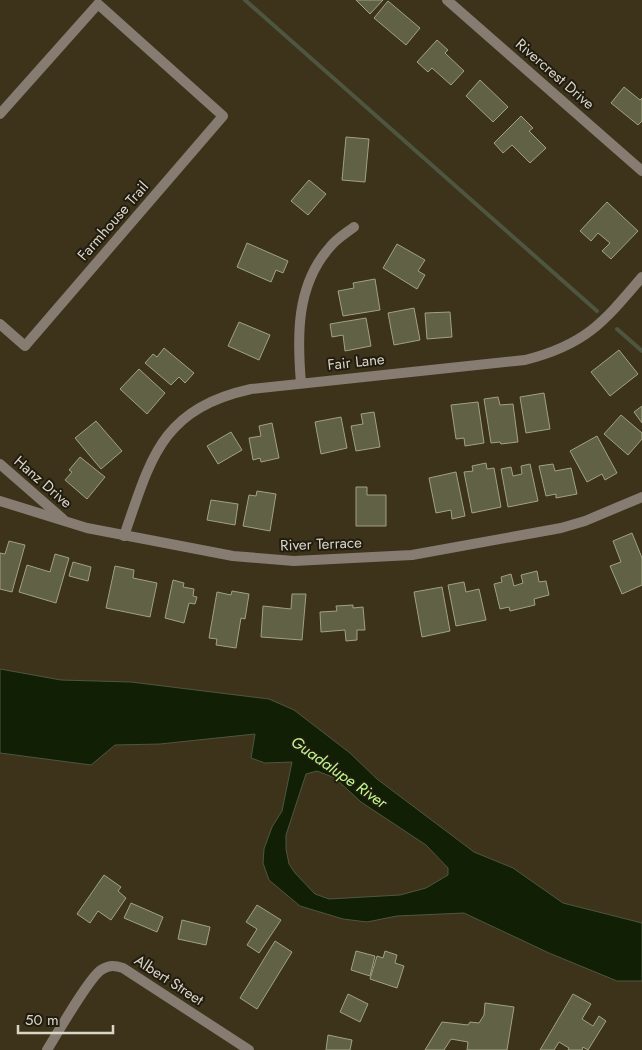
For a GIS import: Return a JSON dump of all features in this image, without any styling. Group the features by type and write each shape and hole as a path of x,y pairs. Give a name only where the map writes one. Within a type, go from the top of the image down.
{"street":[{"name":"Rivercrest Drive","path":"447,0 642,171"},
{"name":"Farmhouse Trail","path":"0,114 98,4 223,116 25,346 0,324"},
{"path":"301,383 297,341 302,303 318,265 330,246 354,227"},
{"name":"Fair Lane","path":"124,536 148,465 162,443 196,408 227,394 301,383 525,360 552,353 588,334 617,307 642,277"},
{"name":"Hanz Drive","path":"0,464 67,522"},
{"name":"River Terrace","path":"0,501 67,522 124,536 261,560 294,562 412,555 561,528 585,521 642,497"},
{"name":"Albert Street","path":"47,1050 95,975 110,966 115,966 123,968 249,1050"}],"water":[{"name":"Guadalupe River","path":"0,669 61,680 131,682 269,699 294,710 350,753 377,779 474,852 513,868 563,903 642,923 642,981 617,981 549,953 464,913 397,916 367,922 343,919 300,906 269,880 263,863 264,849 272,827 282,811 292,762 265,763 251,758 255,734 160,744 115,745 91,765 0,753","holes":["317,771 335,778 361,802 426,845 448,868 448,875 426,888 400,895 329,899 315,894 289,864 286,835 306,774"]}],"building":[{"path":"356,0 383,0 370,14"},
{"path":"388,1 420,28 406,45 374,18"},
{"path":"437,40 448,50 445,53 464,71 451,85 432,68 428,72 417,62"},
{"path":"480,80 508,107 493,122 466,96"},
{"path":"624,87 640,100 642,98 642,121 638,125 611,103"},
{"path":"521,116 533,128 529,131 546,148 530,163 512,145 503,153 494,143"},
{"path":"346,137 369,139 365,182 342,180"},
{"path":"309,180 326,194 308,215 291,201"},
{"path":"607,202 638,231 611,259 602,251 610,243 598,233 591,241 580,231"},
{"path":"247,243 288,261 283,273 276,270 271,282 237,267"},
{"path":"397,244 425,260 418,271 425,275 417,289 383,268"},
{"path":"375,279 380,310 343,316 338,291 354,288 353,283"},
{"path":"414,308 420,340 394,345 388,313"},
{"path":"450,312 452,337 427,339 425,313"},
{"path":"366,318 371,346 345,351 343,335 332,337 330,324"},
{"path":"239,322 270,335 259,360 228,346"},
{"path":"164,348 194,373 185,383 179,377 171,385 145,363 153,354 157,357"},
{"path":"619,350 638,374 610,396 591,372"},
{"path":"139,369 165,393 147,414 120,389"},
{"path":"544,393 550,429 526,433 520,397"},
{"path":"498,397 500,405 513,404 518,442 491,443 484,399"},
{"path":"478,402 484,443 465,446 464,438 456,439 451,405"},
{"path":"642,406 642,423 634,412"},
{"path":"374,412 380,447 356,451 351,426 363,424 361,414"},
{"path":"621,415 642,433 642,439 628,455 604,434"},
{"path":"341,417 347,448 321,454 315,422"},
{"path":"96,421 122,451 101,469 75,438"},
{"path":"272,423 279,458 261,462 260,458 253,460 249,438 261,436 259,426"},
{"path":"231,432 242,450 218,464 207,446"},
{"path":"597,436 617,473 605,480 602,474 587,482 570,451"},
{"path":"80,457 105,477 87,499 65,480 72,472 69,470"},
{"path":"486,463 487,469 494,468 501,507 472,513 464,472 473,471 472,466"},
{"path":"530,464 538,501 508,507 501,469 511,467 513,476 522,474 521,466"},
{"path":"553,464 555,471 571,468 577,494 556,498 556,494 546,496 539,466"},
{"path":"456,472 465,516 452,519 451,510 436,513 429,478"},
{"path":"356,487 367,487 367,495 386,495 386,526 356,526"},
{"path":"257,491 276,494 270,531 243,526 249,495 256,496"},
{"path":"211,500 238,504 235,525 207,520"},
{"path":"632,533 642,558 642,585 622,594 610,566 621,562 613,541"},
{"path":"9,541 25,545 12,592 0,589 0,553 5,554"},
{"path":"55,554 69,558 56,603 19,592 27,565 50,572"},
{"path":"73,562 91,567 88,581 69,576"},
{"path":"115,566 134,570 133,578 157,583 150,617 106,608"},
{"path":"537,571 539,582 546,581 549,595 534,599 535,605 510,611 509,607 500,609 494,584 502,582 501,577 511,574 514,586 523,583 521,575"},
{"path":"173,580 184,583 183,587 194,589 193,596 197,597 195,604 189,603 184,623 165,618"},
{"path":"464,582 466,592 479,589 486,620 456,626 448,585"},
{"path":"442,587 450,631 422,637 414,592"},
{"path":"232,591 249,594 245,619 241,618 236,648 216,645 217,639 209,638 217,592 231,595"},
{"path":"292,594 306,594 302,640 261,637 263,606 291,609"},
{"path":"353,605 353,608 363,607 365,630 357,630 357,640 346,641 345,630 321,632 320,612 337,611 336,606"},
{"path":"104,875 121,887 118,891 126,898 111,920 98,911 90,923 77,914"},
{"path":"131,903 163,917 157,932 124,918"},
{"path":"257,905 281,920 259,953 247,945 257,929 246,922"},
{"path":"182,920 210,927 206,945 178,939"},
{"path":"275,941 292,952 257,1009 240,998"},
{"path":"356,951 375,956 370,976 351,970"},
{"path":"385,951 397,955 395,963 404,966 397,988 370,979 377,956 383,958"},
{"path":"348,994 368,1004 360,1022 340,1012"},
{"path":"573,994 591,1004 582,1019 593,1026 599,1016 606,1021 588,1050 583,1047 582,1050 568,1050 569,1048 559,1042 554,1050 540,1050"},
{"path":"485,1003 514,1007 507,1050 467,1050 468,1042 451,1039 444,1050 425,1050 442,1022 468,1025 470,1022 479,1023 484,1015"},
{"path":"328,1035 352,1040 350,1050 326,1050"}],"waterway":[{"path":"245,0 597,311"},
{"path":"617,329 642,351"}]}
